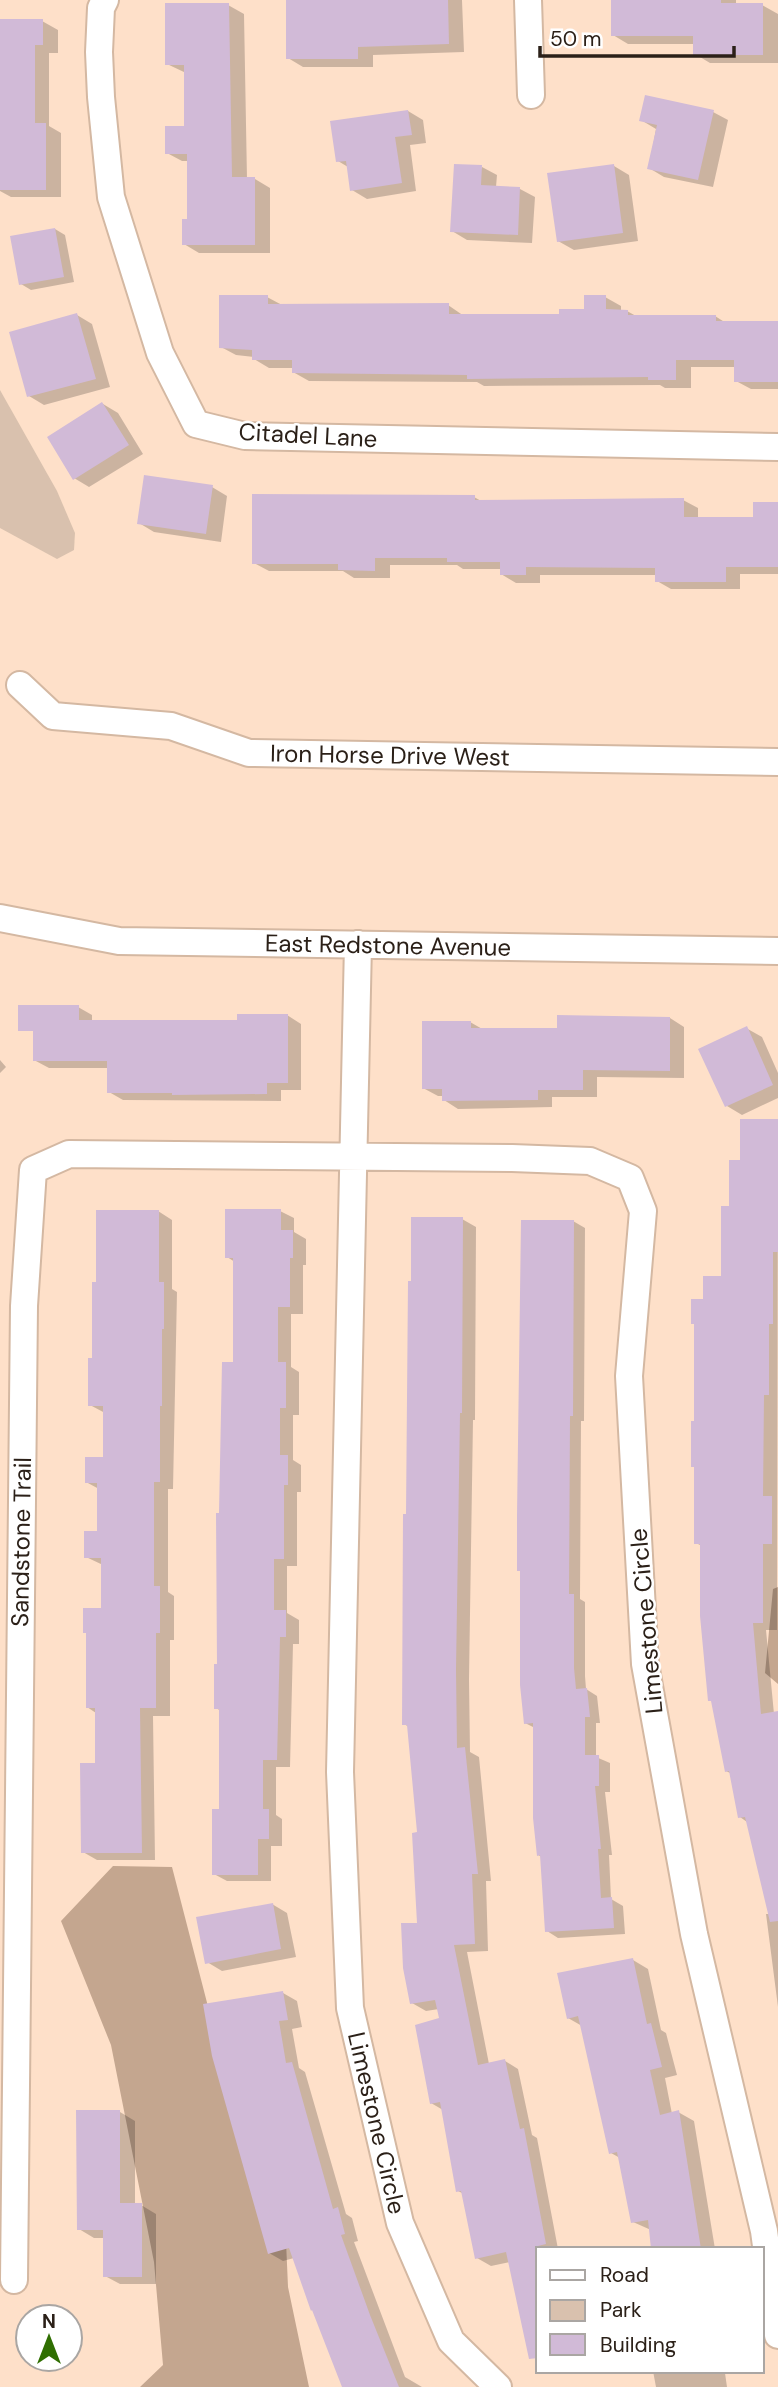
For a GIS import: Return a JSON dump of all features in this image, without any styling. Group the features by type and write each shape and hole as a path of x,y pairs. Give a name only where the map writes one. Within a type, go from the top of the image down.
{"street":[{"name":"Citadel Lane","path":"105,0 101,8 99,52 111,197 160,353 196,424 245,436 778,447"},
{"path":"528,0 531,94"},
{"name":"Iron Horse Drive West","path":"20,685 53,716 172,726 249,753 778,762"},
{"name":"East Redstone Avenue","path":"0,918 119,941 778,951"},
{"name":"Limestone Circle","path":"358,944 340,1772 350,2008 400,2223 451,2341 498,2387"},
{"name":"Sandstone Trail","path":"14,2280 8,1975 24,1306 33,1170 69,1154 354,1158"},
{"name":"Limestone Circle","path":"354,1158 590,1161 630,1178 643,1211 629,1376 645,1664 694,1934 764,2231 778,2335"}],"green space":[{"path":"0,390 57,491 75,533 74,550 57,559 0,528"}],"shaded area":[{"path":"778,1587 778,1684 765,1673 773,1589"},
{"path":"113,1866 172,1867 228,2084 285,2218 288,2287 309,2387 140,2387 163,2365 154,2262 111,2045 61,1921"}],"building":[{"path":"286,0 448,0 449,44 358,47 358,59 286,59"},
{"path":"611,0 721,0 721,3 763,3 763,55 693,55 693,36 611,36"},
{"path":"165,3 229,3 232,177 255,177 255,245 182,245 182,219 187,219 187,154 165,154 165,126 184,126 184,65 165,65"},
{"path":"0,19 43,19 43,45 35,45 35,123 46,123 46,190 0,190"},
{"path":"645,95 714,110 698,180 647,169 657,125 639,121"},
{"path":"408,110 412,135 395,137 402,183 350,191 346,161 336,162 330,121"},
{"path":"454,164 482,165 481,185 520,187 518,235 450,232"},
{"path":"614,164 623,233 557,242 547,173"},
{"path":"55,228 64,277 19,285 10,236"},
{"path":"219,295 268,295 268,304 449,303 449,314 559,314 559,309 584,309 584,295 606,295 606,309 628,310 628,315 716,315 716,321 778,321 778,382 734,382 734,360 676,360 676,380 648,380 648,377 467,379 467,375 292,373 292,360 252,360 252,350 219,348"},
{"path":"77,313 96,379 27,397 9,332"},
{"path":"102,402 129,445 73,480 47,437"},
{"path":"144,475 213,485 206,534 137,524"},
{"path":"252,494 475,495 475,500 684,498 684,517 753,517 753,502 778,502 778,567 726,567 726,582 655,582 655,568 526,567 526,575 500,575 500,562 447,562 447,558 375,558 375,571 338,570 338,564 252,564"},
{"path":"18,1005 79,1005 79,1020 237,1020 237,1014 288,1014 288,1083 267,1083 267,1094 107,1093 107,1061 33,1061 33,1031 18,1031"},
{"path":"557,1015 670,1017 670,1071 583,1070 583,1090 538,1090 538,1100 442,1101 442,1089 422,1089 422,1021 471,1021 471,1028 557,1028"},
{"path":"747,1026 773,1085 725,1107 698,1049"},
{"path":"740,1119 778,1119 778,1252 773,1252 769,1395 764,1395 763,1496 772,1496 772,1544 763,1544 763,1623 753,1623 761,1714 778,1711 778,1921 770,1922 745,1817 738,1818 729,1771 725,1772 711,1701 708,1701 700,1616 700,1544 694,1544 694,1467 691,1467 694,1324 691,1324 691,1299 703,1299 703,1276 721,1276 721,1206 729,1206 729,1160 740,1160"},
{"path":"225,1209 281,1209 281,1230 293,1230 290,1307 278,1307 278,1362 286,1362 286,1408 280,1408 280,1455 288,1455 288,1485 284,1485 284,1559 274,1559 274,1610 286,1610 286,1637 280,1637 277,1760 263,1760 263,1809 269,1809 269,1839 258,1839 258,1875 212,1875 212,1809 219,1809 219,1709 214,1709 214,1664 217,1664 216,1513 219,1513 222,1362 233,1362 233,1258 225,1258"},
{"path":"96,1210 159,1210 159,1282 164,1282 164,1329 160,1482 154,1482 154,1586 160,1586 160,1633 156,1633 156,1708 140,1708 142,1853 81,1853 80,1763 95,1763 95,1708 86,1708 86,1633 83,1633 83,1608 101,1608 101,1558 84,1558 84,1531 97,1531 97,1483 85,1483 85,1457 103,1457 103,1406 88,1406 88,1358 92,1358 92,1282 96,1282"},
{"path":"411,1217 463,1217 457,1748 465,1747 478,1874 472,1874 475,1944 454,1945 478,2065 505,2059 520,2129 524,2128 546,2244 536,2247 536,2358 529,2359 506,2252 475,2259 461,2191 456,2192 440,2102 430,2104 415,2025 439,2018 435,2000 410,2004 403,1968 401,1923 417,1923 412,1833 417,1832 407,1725 402,1725 403,1514 406,1514 408,1281 411,1281"},
{"path":"521,1220 574,1220 569,1594 574,1594 576,1689 587,1688 590,1717 585,1717 585,1755 599,1755 599,1786 595,1786 601,1849 598,1849 601,1898 612,1897 614,1928 545,1932 540,1855 537,1856 533,1818 533,1723 524,1724 520,1685 517,1516"},
{"path":"273,1903 281,1949 205,1964 196,1917"},
{"path":"633,1958 647,2024 651,2023 662,2067 650,2070 660,2115 679,2110 701,2247 651,2247 648,2220 631,2223 617,2152 609,2154 578,2016 567,2019 557,1973"},
{"path":"283,1991 288,2020 279,2021 286,2063 292,2062 333,2209 338,2207 345,2234 341,2235 399,2387 342,2387 289,2248 268,2254 212,2056 203,2004"},
{"path":"76,2110 120,2110 120,2203 142,2203 142,2277 103,2277 103,2230 77,2230"}]}
